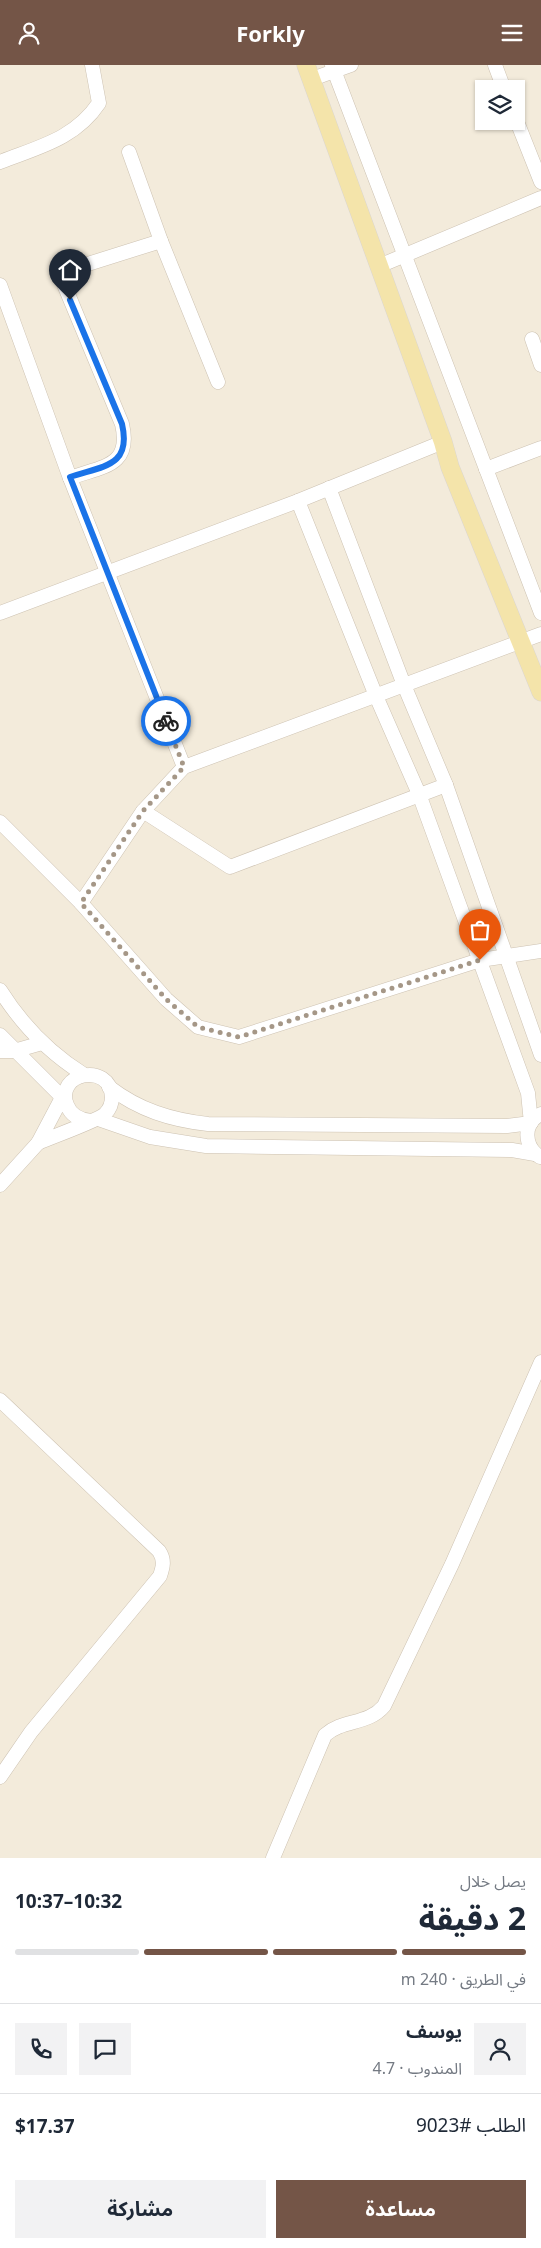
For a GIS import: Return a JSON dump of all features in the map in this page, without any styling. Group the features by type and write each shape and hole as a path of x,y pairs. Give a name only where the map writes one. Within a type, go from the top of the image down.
{"main road":[{"path":"309,72 443,442 450,467 541,691"}],"street":[{"path":"0,163 73,132 89,119 99,103 92,65"},
{"path":"309,72 351,65"},
{"path":"495,65 501,80"},
{"path":"333,68 403,256 541,613"},
{"path":"520,130 541,182"},
{"path":"129,152 161,241 218,381"},
{"path":"378,265 541,198"},
{"path":"70,477 116,461 124,451 126,439 122,424 62,282 66,275 75,268 161,241"},
{"path":"0,285 70,477 184,767"},
{"path":"532,339 541,365"},
{"path":"0,613 298,501 443,442"},
{"path":"486,469 541,448"},
{"path":"329,487 404,685 446,785 541,1055"},
{"path":"298,501 376,696 419,794 480,960 536,1118 527,1139 538,1156"},
{"path":"81,903 143,811 184,767 541,634"},
{"path":"143,811 230,867 446,785"},
{"path":"0,822 81,903 166,999 198,1027 239,1037 480,960 541,951"},
{"path":"0,990 26,1029 61,1060 83,1074 98,1076 109,1087 139,1107 184,1121 208,1124 507,1126 536,1118"},
{"path":"0,1035 14,1051 64,1095 71,1113 77,1118 94,1120 150,1137 206,1146 512,1150 538,1156"},
{"path":"0,1051 14,1051 42,1043"},
{"path":"0,1185 38,1143 64,1095 76,1077 83,1074"},
{"path":"38,1143 94,1120 109,1109 112,1094 109,1087"},
{"path":"272,1858 325,1735 339,1725 374,1716 384,1706 452,1564 541,1362"},
{"path":"0,1400 159,1551 163,1557 164,1564 160,1576 31,1732 0,1777"}],"shaded area":[{"path":"0,65 541,65 541,1858 0,1858"}],"way so far":[{"path":"166,721 184,767 143,811 81,903 166,999 198,1027 239,1037 480,960"}],"route":[{"path":"70,300 122,424 126,439 124,451 116,461 70,477 166,721"}]}
